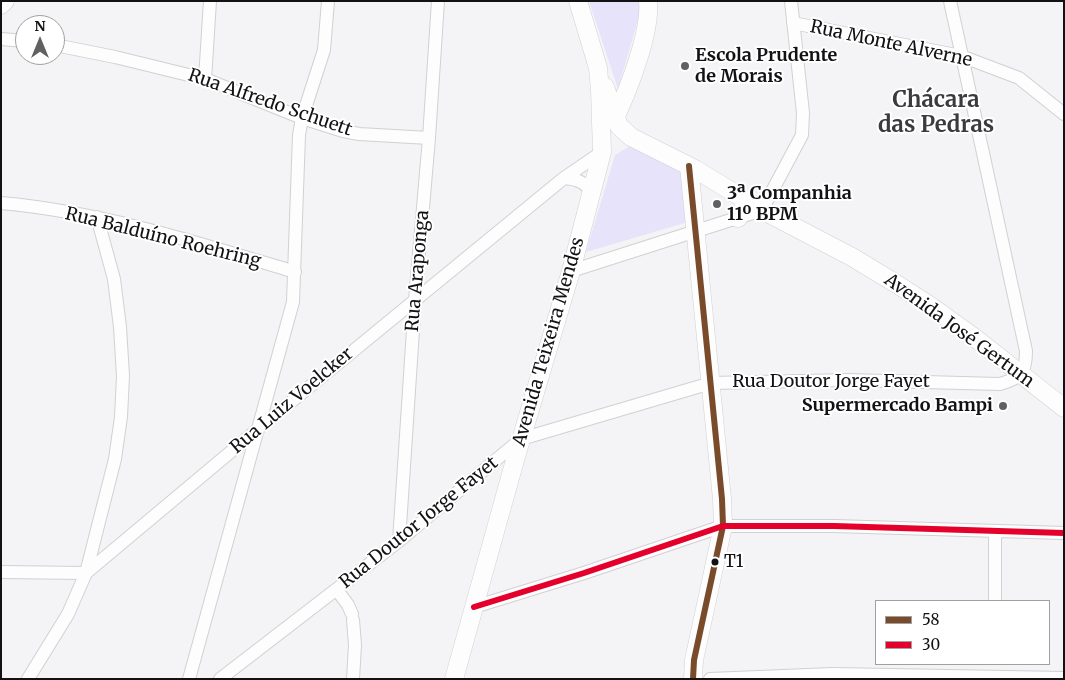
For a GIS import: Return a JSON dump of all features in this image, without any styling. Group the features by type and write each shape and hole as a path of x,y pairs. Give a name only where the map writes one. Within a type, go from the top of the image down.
{"street":[{"path":"1,5 5,1"},
{"path":"205,79 210,1"},
{"path":"189,679 293,302 299,135 302,118 324,50 328,1"},
{"name":"Rua Araponga","path":"399,541 414,300 429,138 438,1"},
{"name":"Avenida Teixeira Mendes","path":"454,679 521,439 571,271 602,152 598,68 578,1"},
{"path":"600,90 607,114 609,116 616,116 640,49 649,12 648,1"},
{"path":"571,271 762,210 802,135 803,113 791,1"},
{"path":"950,1 1026,351 1026,362 1022,374"},
{"name":"Rua Monte Alverne","path":"793,23 962,56 1019,78 1064,114"},
{"path":"1,39 15,40"},
{"name":"Rua Alfredo Schuett","path":"65,47 205,79 302,118 343,131 359,134 429,138"},
{"name":"Avenida José Gertum","path":"598,68 620,126 631,137 689,166 762,210 852,257 902,287 976,338 1064,408"},
{"path":"602,152 616,140 631,137"},
{"name":"Rua Luiz Voelcker","path":"86,573 414,300 564,178 602,152"},
{"path":"689,166 722,499 723,526 694,660 693,679"},
{"path":"564,178 581,181 592,194"},
{"path":"738,218 744,208 742,198"},
{"name":"Rua Balduíno Roehring","path":"1,204 23,205 96,217 202,244 295,272"},
{"path":"28,679 68,614 86,573 115,459 121,417 123,376 120,327 114,279 96,217"},
{"name":"Rua Doutor Jorge Fayet","path":"220,679 399,541 521,439 711,383 848,380 1000,384 1011,381 1022,374"},
{"path":"474,607 584,573 723,526 834,526 1064,533"},
{"path":"995,531 995,600"},
{"path":"1,572 86,573"},
{"path":"337,590 348,605 352,617 355,646 353,679"},
{"path":"710,679 834,676 1064,678"}],"shaded area":[{"path":"589,1 639,1 640,13 618,89"},
{"path":"630,146 684,172 688,222 586,252 615,155"}],"transit line":[{"name":"58","path":"689,166 722,499 723,526 694,660 693,679"},
{"name":"30","path":"474,607 584,573 723,526 834,526 1064,533"}],"place":[{"name":"Escola Prudente de Morais","path":"685,66"},
{"name":"3ª Companhia 11º BPM","path":"717,204"},
{"name":"Supermercado Bampi","path":"1003,406"},
{"name":"T1","path":"715,562"}],"district":[{"name":"Chácara das Pedras","path":"936,114"}]}
